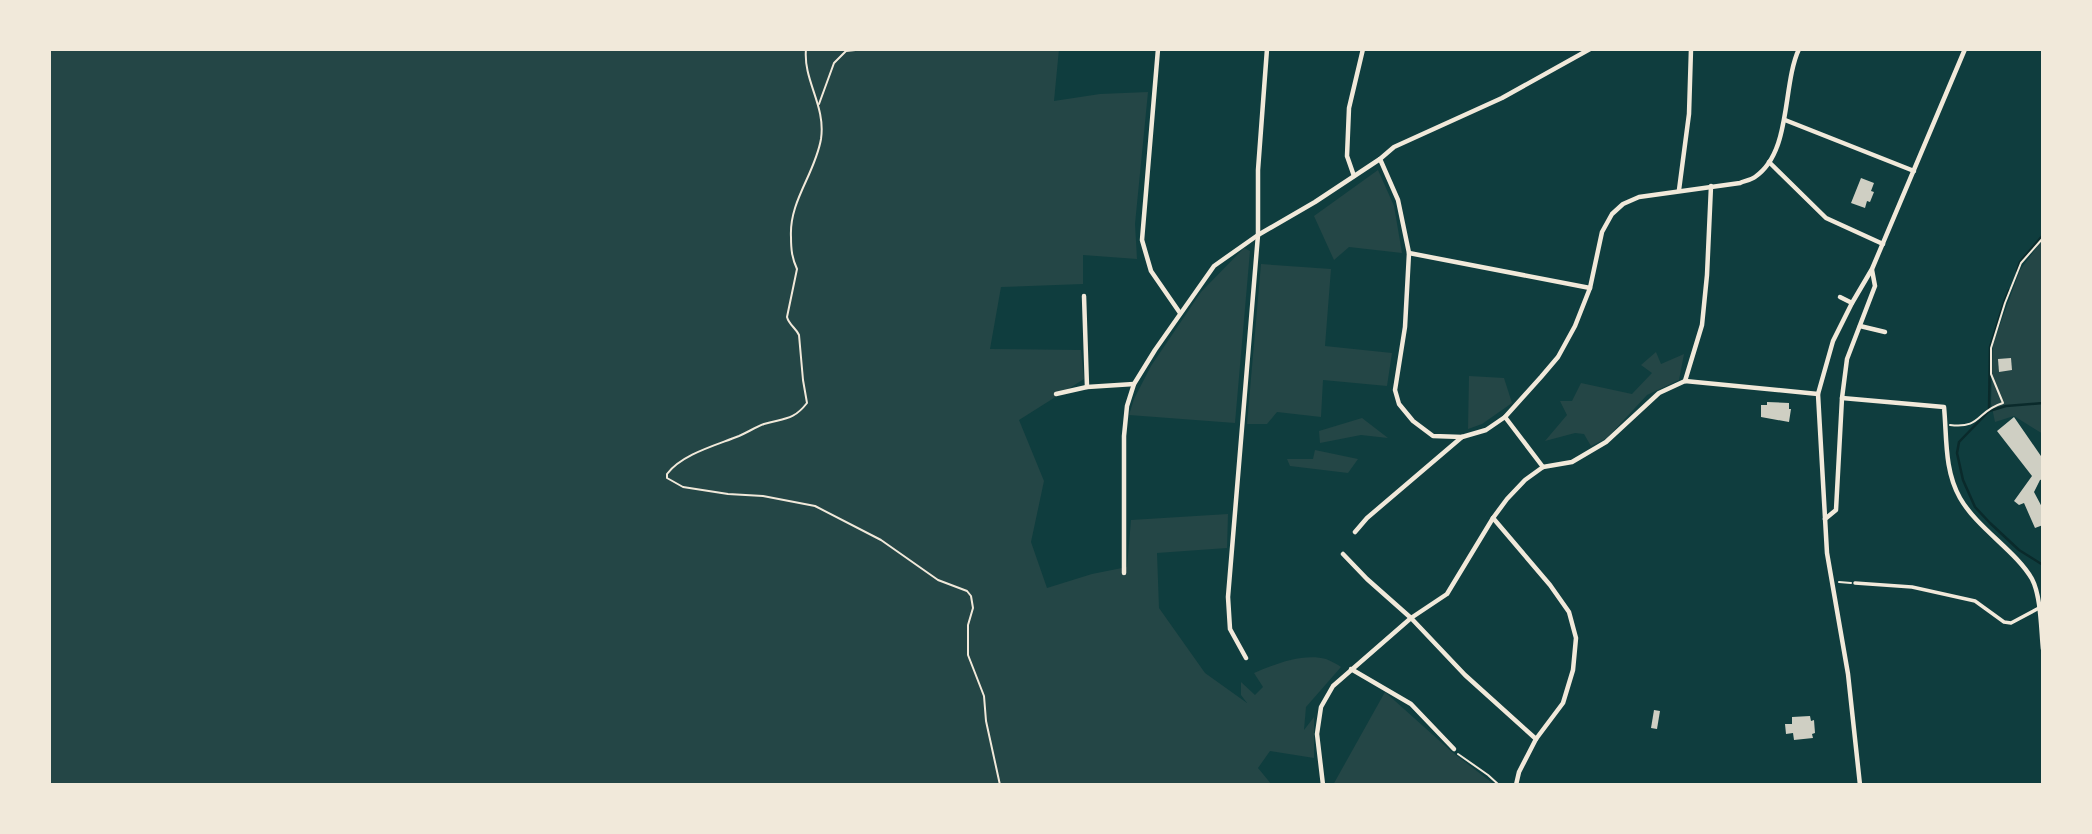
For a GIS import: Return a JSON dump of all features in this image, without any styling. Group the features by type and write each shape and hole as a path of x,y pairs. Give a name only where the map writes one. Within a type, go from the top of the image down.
{"street":[{"path":"1158,49 1142,240 1151,271 1180,313"},
{"path":"1246,659 1230,629 1228,597 1258,235 1258,170 1267,49"},
{"path":"1354,176 1347,156 1349,108 1363,49"},
{"path":"1124,573 1124,436 1127,406 1134,384 1214,266 1258,235 1315,202 1394,147 1502,98 1590,49"},
{"path":"1679,190 1689,114 1691,49"},
{"path":"1380,159 1398,200 1409,253 1405,327 1395,390 1399,404 1413,421 1433,436 1462,437 1486,430 1505,417 1558,356 1575,326 1590,289 1602,232 1612,214 1623,204 1639,197 1740,183 1755,177 1769,162 1785,120 1794,59 1799,49"},
{"path":"1860,785 1848,674 1831,581 1818,394 1833,341 1872,269 1965,49"},
{"path":"1785,120 1914,171"},
{"path":"1769,162 1826,218 1883,244"},
{"path":"1685,381 1702,325 1711,186"},
{"path":"1409,253 1590,289"},
{"path":"1825,519 1836,510 1842,398 1847,359 1875,286 1872,269"},
{"path":"1084,296 1087,387"},
{"path":"1840,297 1852,303"},
{"path":"1860,326 1885,332"},
{"path":"1323,785 1317,734 1321,707 1333,686 1410,618 1447,594 1493,518 1525,480 1544,467 1572,462 1606,442 1659,393 1685,381 1818,394"},
{"path":"1056,394 1087,387 1134,384"},
{"path":"1842,398 1944,407 1949,469 1960,498 2034,582 2043,649"},
{"path":"1505,417 1544,467"},
{"path":"1354,532 1462,437"},
{"path":"1493,518 1563,603 1569,612 1576,639 1573,670 1563,703 1536,739 1519,772 1516,785"},
{"path":"1343,554 1410,618 1465,676 1536,739"},
{"path":"1855,583 1912,587 1975,601 2004,622 2011,623 2039,608"},
{"path":"1351,669 1411,704 1454,750"}],"path":[{"path":"806,49 805,60 822,117 821,141 816,158 798,194 790,226 791,257 797,269 787,317 799,335 807,403 798,415 765,424 680,462 671,467 667,478 683,487 763,496 816,506 881,540 938,580 967,591 971,596 973,608 968,625 968,655 984,696 986,721 1000,785"},
{"path":"819,104 834,63 846,51 865,49"},
{"path":"1946,425 1966,427 1973,424 1987,409 2003,403 1991,373 1991,348 2021,263 2043,238"},
{"path":"1831,581 1855,583"},
{"path":"1454,750 1499,785"}],"shaded area":[{"path":"49,49 1059,49 1054,101 1100,94 1148,92 1135,224 1137,259 1083,255 1083,284 1001,287 990,349 1081,350 1084,379 1019,420 1044,481 1031,542 1047,588 1092,574 1127,567 1131,520 1228,514 1227,548 1157,553 1159,608 1205,673 1247,703 1241,695 1241,682 1255,695 1263,687 1254,673 1271,666 1308,657 1326,659 1341,667 1306,707 1304,730 1314,717 1314,758 1270,751 1258,768 1272,785 49,785"},
{"path":"1378,170 1394,206 1402,253 1349,247 1334,260 1314,216"},
{"path":"2043,239 2043,434 2014,416 1995,422 1991,403 1993,344 2020,270"},
{"path":"1244,248 1250,251 1235,423 1129,415 1151,366 1201,292"},
{"path":"1261,264 1331,269 1325,346 1392,353 1387,386 1323,380 1321,417 1277,412 1267,424 1247,424"},
{"path":"1656,352 1661,364 1684,354 1679,380 1647,395 1607,438 1591,446 1584,434 1575,433 1545,441 1567,415 1560,401 1572,401 1581,383 1632,394 1652,373 1641,365"},
{"path":"1469,376 1504,378 1512,403 1482,424 1468,429"},
{"path":"1362,418 1388,438 1361,435 1320,443 1319,431"},
{"path":"1315,450 1358,459 1348,473 1290,466 1287,459 1313,459"},
{"path":"1385,692 1452,752 1495,785 1333,785"}],"building":[{"path":"1861,178 1874,183 1871,191 1874,192 1865,208 1851,203"},
{"path":"2011,358 2012,370 1999,372 1998,359"},
{"path":"1767,402 1789,403 1789,422 1761,417 1761,405 1767,405"},
{"path":"2014,417 2043,459 2043,479 2034,492 2043,509 2043,525 2035,528 2024,503 2019,505 2014,501 2032,476 1997,431"},
{"path":"1654,710 1660,711 1657,729 1651,728"},
{"path":"1810,716 1811,721 1814,720 1813,738 1794,740 1793,733 1786,734 1785,724 1792,724 1792,717"}],"waterway":[{"path":"2017,271 2020,262 2043,235"},
{"path":"2009,290 1990,347 1989,411 1959,442 1957,453 1963,480 1975,507 2019,550 2043,565"},
{"path":"1989,411 2006,406 2043,403"}]}
